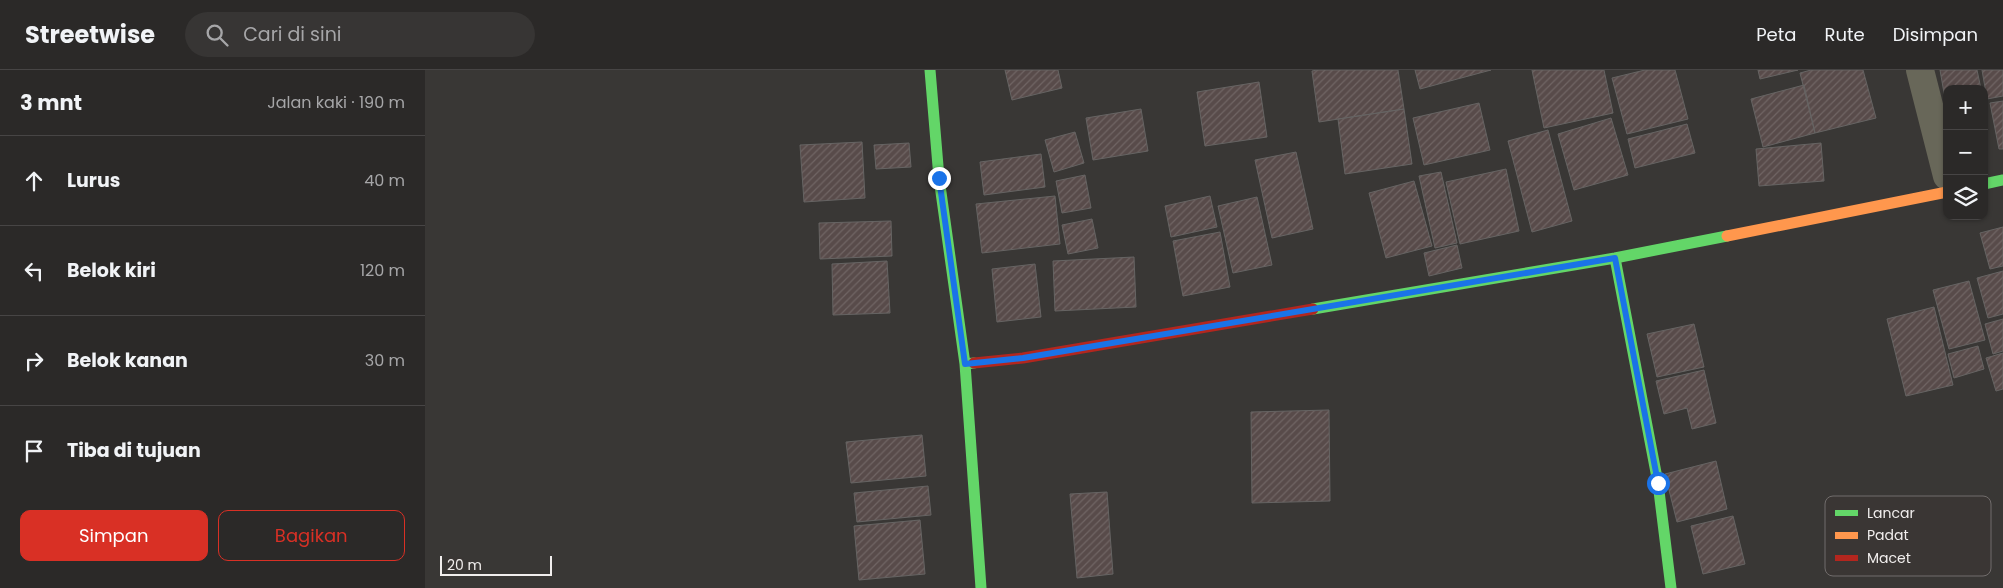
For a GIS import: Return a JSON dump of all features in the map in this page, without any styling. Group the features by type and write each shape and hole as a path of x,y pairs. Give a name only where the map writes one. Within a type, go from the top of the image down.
{"street":[{"path":"930,70 939,178 965,364 981,588"},
{"path":"1920,70 1947,175"},
{"path":"1988,183 2003,180"},
{"path":"965,364 1023,358 1615,258 1943,193"},
{"path":"1615,258 1658,483 1671,588"}],"building":[{"path":"1005,70 1058,70 1062,88 1012,100"},
{"path":"1398,70 1404,109 1319,122 1312,71"},
{"path":"1415,70 1491,70 1420,89"},
{"path":"1532,70 1604,70 1613,113 1544,128"},
{"path":"1645,70 1675,70 1688,119 1627,134 1612,78"},
{"path":"1758,70 1798,70 1760,79"},
{"path":"1811,70 1863,70 1876,118 1815,133 1800,73"},
{"path":"1940,70 1977,70 1980,85 1943,85 1943,87"},
{"path":"1982,70 2003,70 2003,96 1988,99 1988,85 1985,85"},
{"path":"1259,82 1267,137 1205,146 1197,92"},
{"path":"1804,85 1815,133 1763,147 1751,99"},
{"path":"2003,101 2003,149 1999,149 1990,103"},
{"path":"1479,103 1490,150 1424,165 1413,118"},
{"path":"1141,109 1148,151 1093,160 1086,118"},
{"path":"1404,109 1412,164 1345,174 1338,119"},
{"path":"1611,118 1628,175 1574,190 1558,134"},
{"path":"1687,124 1695,153 1635,168 1628,139"},
{"path":"1548,130 1572,221 1532,232 1508,141"},
{"path":"1075,132 1084,163 1054,172 1045,140"},
{"path":"862,142 865,198 804,202 800,145"},
{"path":"909,143 911,167 876,169 874,145"},
{"path":"1821,143 1824,181 1759,186 1756,149"},
{"path":"1296,152 1313,229 1272,238 1255,160"},
{"path":"1041,154 1045,187 984,195 980,162"},
{"path":"1506,169 1519,231 1460,244 1446,182"},
{"path":"1441,172 1457,243 1435,248 1419,176"},
{"path":"1085,175 1091,208 1062,213 1056,181"},
{"path":"1414,181 1432,246 1386,258 1369,193"},
{"path":"1055,196 1060,244 982,253 976,204"},
{"path":"1210,196 1217,227 1171,237 1165,206"},
{"path":"1257,197 1272,265 1233,273 1218,206"},
{"path":"1092,219 1098,248 1068,254 1062,225"},
{"path":"891,221 892,256 820,259 819,223"},
{"path":"2003,227 2003,266 1990,269 1980,233"},
{"path":"1220,232 1230,287 1183,296 1173,241"},
{"path":"1457,245 1462,268 1429,276 1424,253"},
{"path":"1134,257 1136,307 1055,311 1053,261"},
{"path":"887,261 890,313 833,315 832,264"},
{"path":"1035,264 1041,317 997,322 992,269"},
{"path":"2003,271 2003,314 1988,318 1977,278"},
{"path":"1969,281 1985,340 1949,349 1933,290"},
{"path":"1934,307 1953,385 1906,396 1887,319"},
{"path":"2003,319 2003,351 1993,354 1985,324"},
{"path":"1694,324 1704,367 1657,377 1647,334"},
{"path":"1978,346 1984,369 1954,378 1948,354"},
{"path":"2003,353 2003,389 1996,391 1986,358"},
{"path":"1704,370 1716,423 1692,429 1687,408 1664,414 1656,381"},
{"path":"1329,410 1330,501 1252,503 1251,412"},
{"path":"922,435 926,476 851,483 846,442"},
{"path":"1716,461 1727,509 1677,522 1665,474"},
{"path":"928,486 931,515 857,522 854,493"},
{"path":"1107,492 1113,574 1077,578 1070,494"},
{"path":"1733,516 1745,564 1703,574 1691,526"},
{"path":"920,520 925,574 859,580 854,526"}],"traffic: fast":[{"path":"930,70 939,178 965,364 974,363"},
{"path":"1988,183 2003,180"},
{"path":"1313,309 1615,258 1727,236"},
{"path":"1615,258 1658,483 1671,588"},
{"path":"965,364 981,588"}],"traffic: slow":[{"path":"1727,236 1943,193"}],"traffic: jam":[{"path":"974,363 1023,358 1313,309"}],"route":[{"path":"939,178 965,364 1023,358 1615,258 1658,483"}]}
